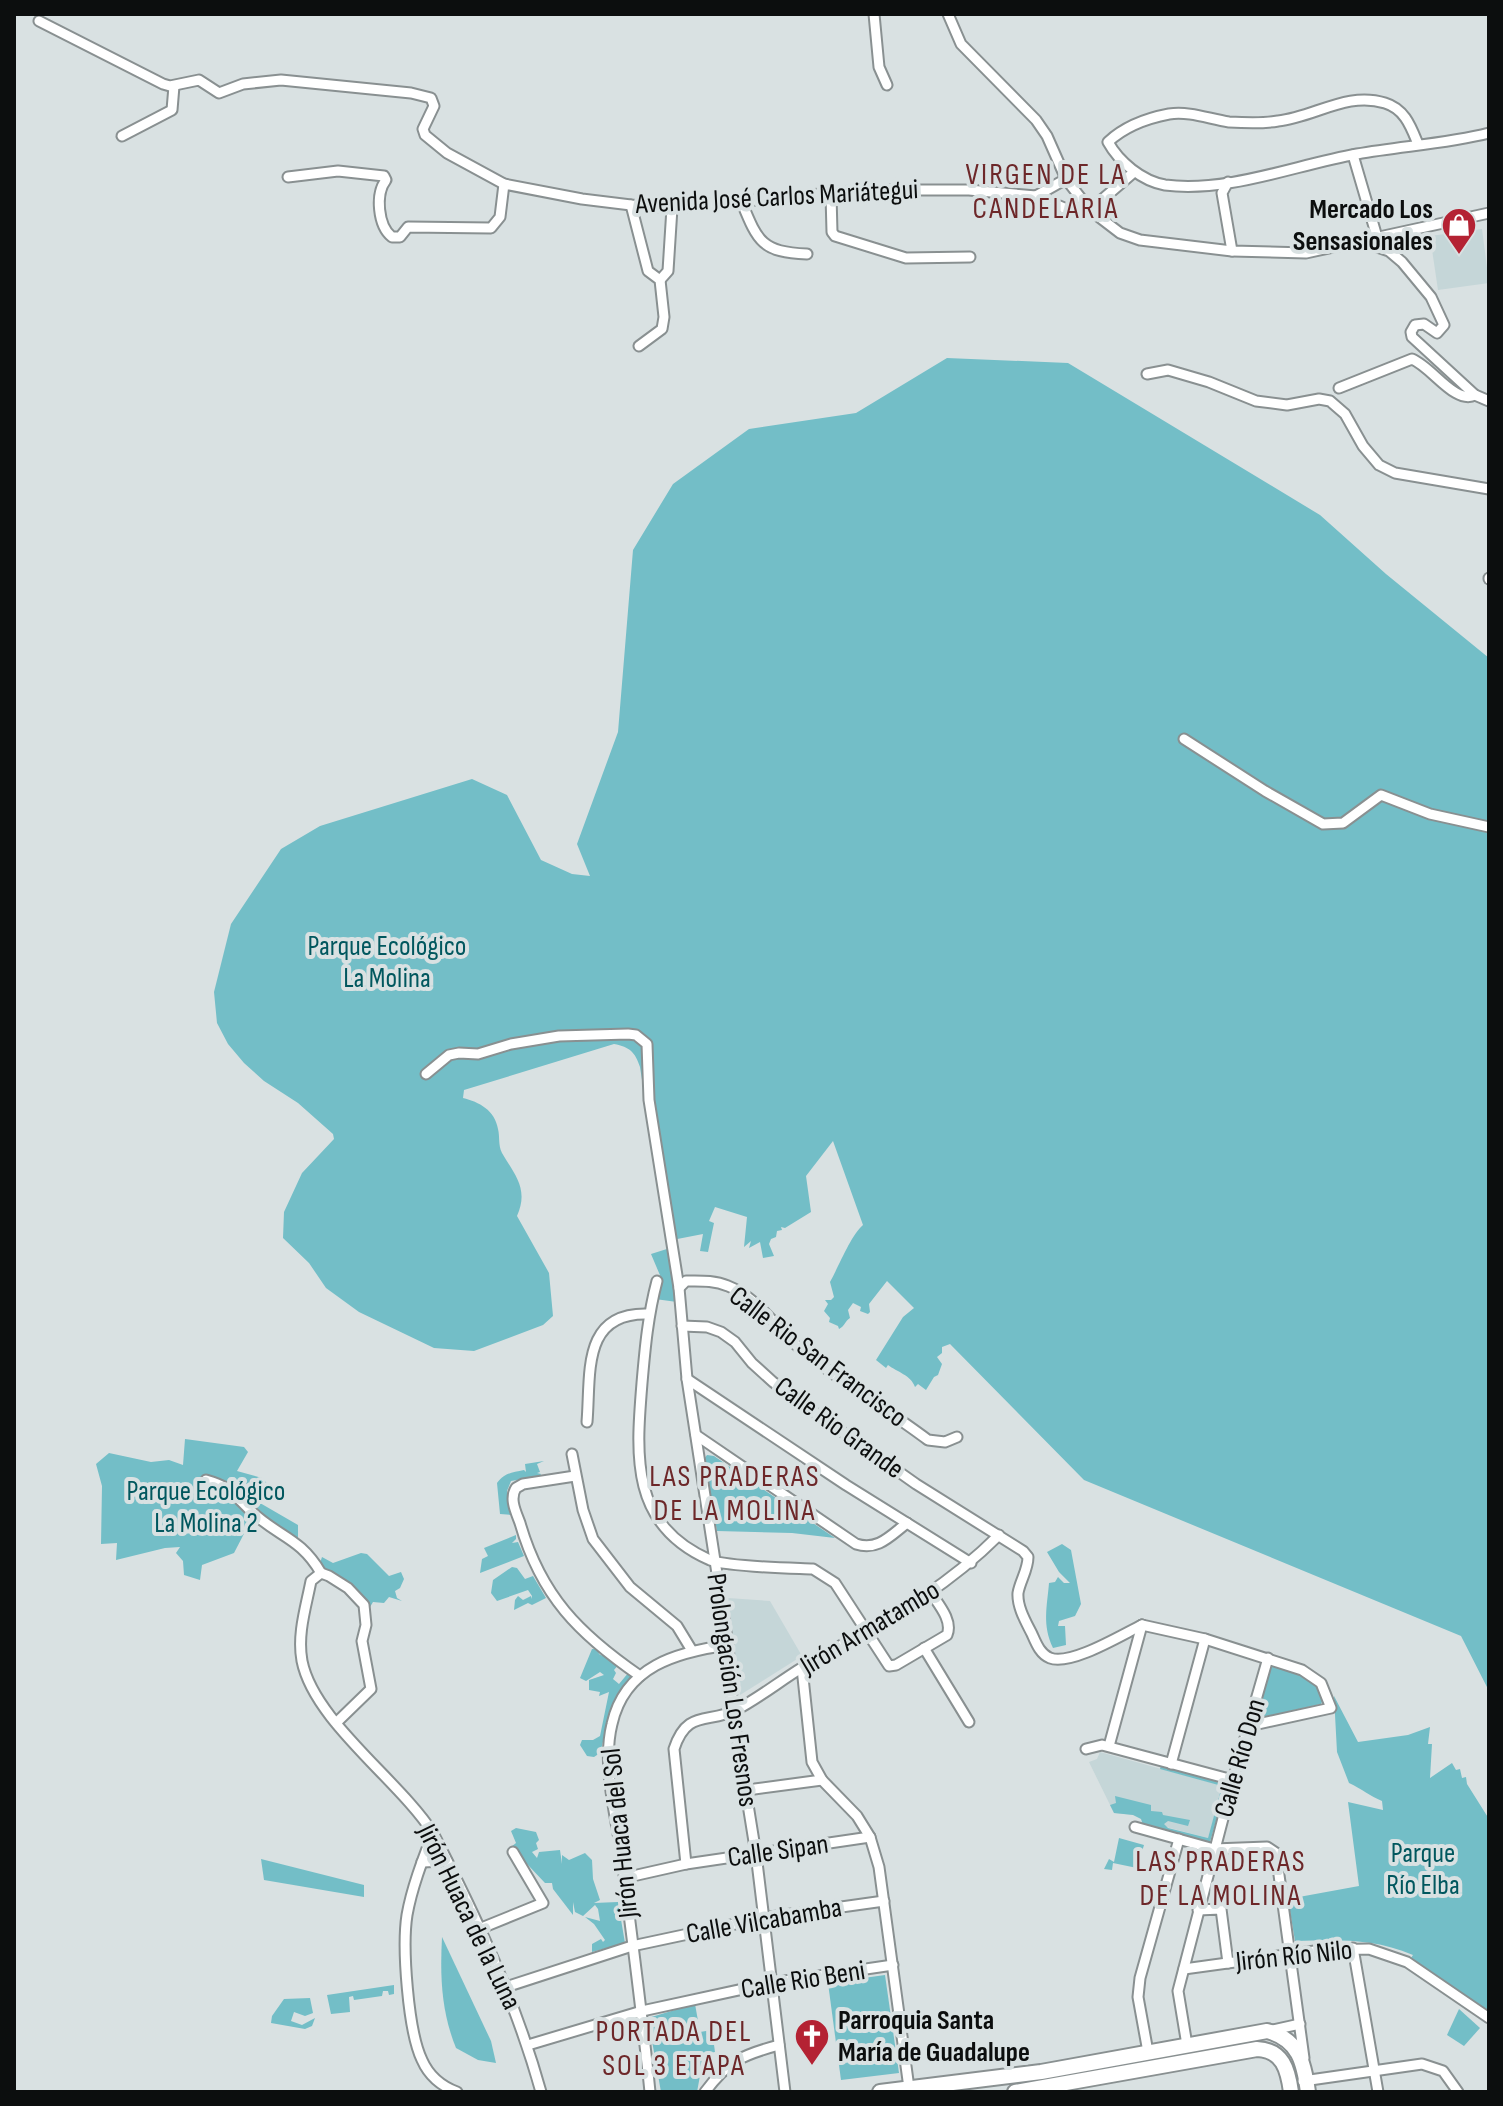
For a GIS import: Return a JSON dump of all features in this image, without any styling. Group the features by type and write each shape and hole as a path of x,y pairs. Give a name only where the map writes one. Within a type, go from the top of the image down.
{"main road":[{"path":"880,2092 1041,2072 1267,2031 1290,2042 1301,2057 1306,2079"},
{"path":"1015,2092 1257,2049 1270,2051 1281,2058 1291,2088"}],"street":[{"path":"874,14 879,67 887,85"},
{"path":"948,14 961,44 1036,120 1047,136 1066,179 1090,210 1134,172"},
{"name":"Avenida José Carlos Mariátegui","path":"39,21 152,80 174,86 199,80 219,93 243,84 281,80 431,98 434,103 423,129 425,135 447,153 504,184 582,199 672,208 862,190 954,190 1036,196 1064,208 1090,210 1120,233 1140,240 1232,251 1306,253 1489,213"},
{"path":"122,136 172,110 174,86"},
{"path":"1418,144 1402,112 1386,103 1361,99 1280,121 1228,122 1183,113 1151,118 1108,142 1134,172 1147,181 1190,186 1228,182 1418,144 1451,143 1489,133"},
{"path":"1353,155 1377,237"},
{"path":"288,177 338,171 384,176 386,180 379,197 384,227 392,237 400,237 408,227 491,228 500,217 504,184"},
{"path":"1036,196 1066,179"},
{"path":"1228,182 1222,193 1232,251"},
{"path":"831,195 832,232 835,236 906,258 970,257"},
{"path":"742,203 752,229 760,239 781,253 807,254"},
{"path":"631,205 648,271 660,280"},
{"path":"639,346 651,340 664,324 660,280 668,271 672,208"},
{"path":"1359,241 1389,251 1421,282 1444,325 1437,333 1424,324 1415,325 1412,337 1475,395 1489,401"},
{"path":"1339,388 1412,359 1435,374 1461,398 1468,399 1475,395"},
{"path":"1147,374 1168,370 1256,401 1287,405 1319,399 1330,401 1345,414 1363,446 1379,465 1408,475 1489,489"},
{"path":"1184,739 1323,824 1343,823 1381,795 1430,814 1489,827"},
{"name":"Prolongación Los Fresnos","path":"426,1074 449,1055 466,1052 478,1054 511,1044 559,1036 628,1034 636,1035 647,1044 649,1100 679,1288 687,1379 713,1562 728,1645 733,1712 756,1854 785,2092"},
{"path":"657,1281 648,1314 638,1429 640,1478 647,1502 664,1528 686,1548 713,1562 813,1569 835,1583 889,1666 896,1665 947,1635 950,1630 950,1624 931,1593"},
{"name":"Calle Rio San Francisco","path":"679,1288 686,1281 707,1281 744,1294 801,1350 928,1440 945,1442 957,1437"},
{"path":"587,1422 593,1343 609,1324 629,1314 648,1314"},
{"name":"Calle Rio Grande","path":"682,1326 707,1327 721,1332 735,1342 773,1382 800,1402 916,1484 999,1535 1028,1557 1018,1592 1019,1604 1040,1650 1049,1658 1062,1660 1077,1656 1142,1625"},
{"path":"687,1379 971,1563"},
{"path":"696,1435 856,1544 876,1546 907,1523"},
{"path":"572,1454 593,1539 630,1587 677,1626 691,1649"},
{"path":"575,1476 523,1484 516,1488 512,1499 527,1547 553,1597 576,1627 640,1676"},
{"path":"206,1480 232,1491 251,1512 305,1548 321,1573 360,1598 366,1613 362,1641 371,1689 337,1722"},
{"name":"Jirón Armatambo","path":"733,1712 931,1593 971,1563 999,1535"},
{"name":"Jirón Huaca de la Luna","path":"321,1573 311,1581 301,1648 306,1674 337,1722 420,1814 433,1833 506,1987 528,2045 541,2092"},
{"path":"1109,1746 1142,1625 1205,1639 1314,1676 1321,1683 1331,1708 1249,1726"},
{"path":"1171,1764 1205,1639"},
{"name":"Jirón Huaca del Sol","path":"650,2092 609,1750 612,1723 625,1695 640,1676 667,1658 691,1649 728,1645"},
{"path":"924,1648 969,1722"},
{"name":"Calle Río Don","path":"1187,2045 1178,1991 1268,1658"},
{"path":"802,1668 812,1762 822,1780 857,1816 870,1837 879,1867 909,2088"},
{"name":"Calle Sipan","path":"686,1864 674,1749 679,1735 689,1725 705,1717 733,1712"},
{"path":"1086,1749 1109,1746 1233,1780"},
{"path":"747,1790 822,1780"},
{"path":"1135,1827 1214,1849 1267,1847 1276,1853 1306,2079"},
{"path":"433,1833 406,1924 407,1975 414,2038 422,2060 440,2084 457,2092"},
{"name":"Calle Sipan","path":"624,1878 686,1864 870,1837"},
{"path":"1148,2052 1138,1997 1140,1978 1179,1839"},
{"path":"479,1929 543,1903 513,1852"},
{"path":"422,1862 447,1861"},
{"name":"Calle Vilcabamba","path":"506,1987 632,1946 763,1918 884,1901"},
{"path":"1198,1910 1221,1909 1228,1963"},
{"path":"1353,1948 1378,2092"},
{"name":"Jirón Río Nilo","path":"1184,1969 1353,1948 1382,1951 1407,1962 1487,2019"},
{"name":"Calle Rio Beni","path":"528,2045 642,2011 771,1983 893,1965"},
{"path":"1267,2031 1300,2024"},
{"path":"705,2092 723,2068 746,2054 779,2045"},
{"path":"1291,2088 1306,2079 1422,2064 1443,2071 1458,2092"}],"shaded area":[{"name":"Mercado Los Sensasionales","path":"1482,229 1489,283 1438,290 1430,236"},
{"path":"728,1598 770,1601 802,1656 740,1695"},
{"path":"1100,1752 1223,1786 1208,1838 1147,1822 1144,1816 1114,1813 1089,1762 1097,1759"}],"green space":[{"name":"Parque Ecológico La Molina","path":"947,358 1068,363 1320,515 1386,574 1489,658 1489,1691 1461,1636 1084,1480 950,1344 942,1347 942,1353 937,1357 942,1364 938,1375 926,1390 918,1384 915,1387 907,1377 888,1365 886,1368 876,1360 903,1317 914,1308 887,1281 869,1304 868,1314 853,1303 848,1310 850,1318 841,1328 829,1322 830,1318 824,1311 828,1304 825,1300 834,1297 830,1282 863,1225 833,1141 806,1176 811,1212 777,1231 769,1244 774,1256 763,1258 760,1242 749,1248 751,1241 744,1247 747,1217 715,1207 709,1221 714,1223 708,1252 700,1251 703,1234 667,1241 640,1067 634,1054 624,1047 614,1044 464,1090 463,1098 480,1105 494,1117 501,1150 519,1183 522,1198 517,1216 549,1273 553,1316 543,1325 474,1351 434,1348 359,1312 326,1288 309,1263 283,1238 284,1212 302,1173 334,1139 333,1134 298,1103 264,1081 228,1044 217,1023 214,992 231,924 281,849 320,826 472,779 507,795 541,860 572,874 590,876 577,844 618,732 633,550 673,484 749,429 856,413"},
{"path":"670,1248 677,1302 655,1299 662,1280 651,1254"},
{"name":"Parque Ecológico La Molina 2","path":"185,1439 244,1447 248,1452 237,1471 262,1478 274,1491 260,1503 298,1525 298,1539 286,1543 255,1521 248,1526 234,1553 202,1565 200,1580 184,1575 183,1561 176,1553 180,1547 116,1560 117,1543 101,1544 102,1486 96,1464 109,1453 151,1462 169,1460 183,1465"},
{"path":"707,1455 714,1456 835,1538 792,1533 717,1531 704,1459"},
{"path":"544,1461 537,1464 540,1476 511,1481 507,1491 512,1515 500,1514 497,1483 500,1479 512,1473 526,1472 525,1464"},
{"path":"516,1535 512,1543 518,1542 524,1556 480,1573 482,1559 488,1556 484,1548"},
{"path":"1062,1544 1071,1550 1081,1604 1075,1616 1059,1621 1058,1626 1065,1626 1066,1645 1053,1648 1046,1624 1049,1583 1055,1582 1058,1577 1064,1583 1070,1583 1047,1552"},
{"path":"361,1553 367,1554 389,1576 401,1572 404,1579 395,1591 402,1601 389,1597 384,1603 373,1602 370,1607 359,1594 331,1575 320,1563 322,1557 333,1563"},
{"path":"512,1567 517,1568 525,1579 533,1576 546,1598 514,1610 518,1596 523,1600 531,1596 531,1599 532,1596 528,1590 497,1601 491,1593 493,1580"},
{"path":"592,1649 598,1649 599,1654 619,1664 614,1670 613,1679 619,1684 629,1672 633,1675 611,1712 600,1753 594,1757 587,1756 580,1745 582,1740 600,1736 609,1692 599,1696 600,1692 589,1690 589,1680 604,1675 600,1672 586,1681 580,1678"},
{"path":"1272,1664 1310,1680 1320,1692 1321,1704 1254,1719"},
{"name":"Parque Río Elba","path":"1334,1696 1358,1742 1408,1735 1430,1727 1430,1778 1452,1763 1456,1770 1460,1769 1462,1778 1466,1777 1467,1784 1489,1819 1489,2012 1411,1958 1413,1955 1398,1949 1355,1941 1295,1941 1288,1899 1359,1886 1348,1802 1383,1810 1382,1801 1349,1783 1337,1752"},
{"path":"1161,1765 1228,1782 1210,1842 1143,1825 1141,1819 1133,1815 1114,1813 1110,1805 1116,1803 1115,1796 1151,1805 1151,1811 1190,1820 1188,1826 1168,1821 1164,1824 1168,1828 1208,1838 1222,1786 1160,1769"},
{"path":"516,1828 536,1832 538,1849 532,1852 537,1858 539,1852 560,1850 562,1864 562,1855 569,1860 585,1853 592,1860 593,1879 600,1900 594,1903 618,1902 625,1943 592,1952 592,1944 605,1940 585,1917 600,1921 598,1909 595,1905 583,1916 575,1912 573,1902 573,1915 553,1889 552,1883 545,1883 511,1847 516,1843 511,1831"},
{"path":"1119,1838 1144,1845 1137,1868 1113,1863 1112,1870 1104,1869 1109,1859 1114,1862"},
{"path":"261,1859 364,1885 364,1897 264,1880"},
{"path":"442,1937 491,2041 496,2063 478,2060 456,2048 447,2021 443,1993"},
{"path":"885,1975 899,2073 841,2080 828,1983"},
{"path":"394,1985 394,1994 383,1991 382,1996 354,2000 353,1996 349,1997 350,2012 331,2014 327,1995"},
{"path":"310,1998 313,2013 305,2016 294,2012 291,2021 302,2025 315,2018 312,2026 305,2029 271,2023 272,2016 284,1999"},
{"path":"695,2004 700,2032 712,2030 715,2052 704,2054 697,2092 661,2092 648,2018"},
{"path":"1459,2009 1480,2028 1464,2046 1447,2035"}],"place":[{"name":"Mercado Los Sensasionales","path":"1459,256"},
{"name":"Parroquia Santa María de Guadalupe","path":"812,2067"}],"district":[{"name":"VIRGEN DE LA CANDELARIA","path":"1046,192"},
{"name":"LAS PRADERAS DE LA MOLINA","path":"735,1494"},
{"name":"LAS PRADERAS DE LA MOLINA","path":"1221,1879"},
{"name":"PORTADA DEL SOL 3 ETAPA","path":"674,2049"}]}
